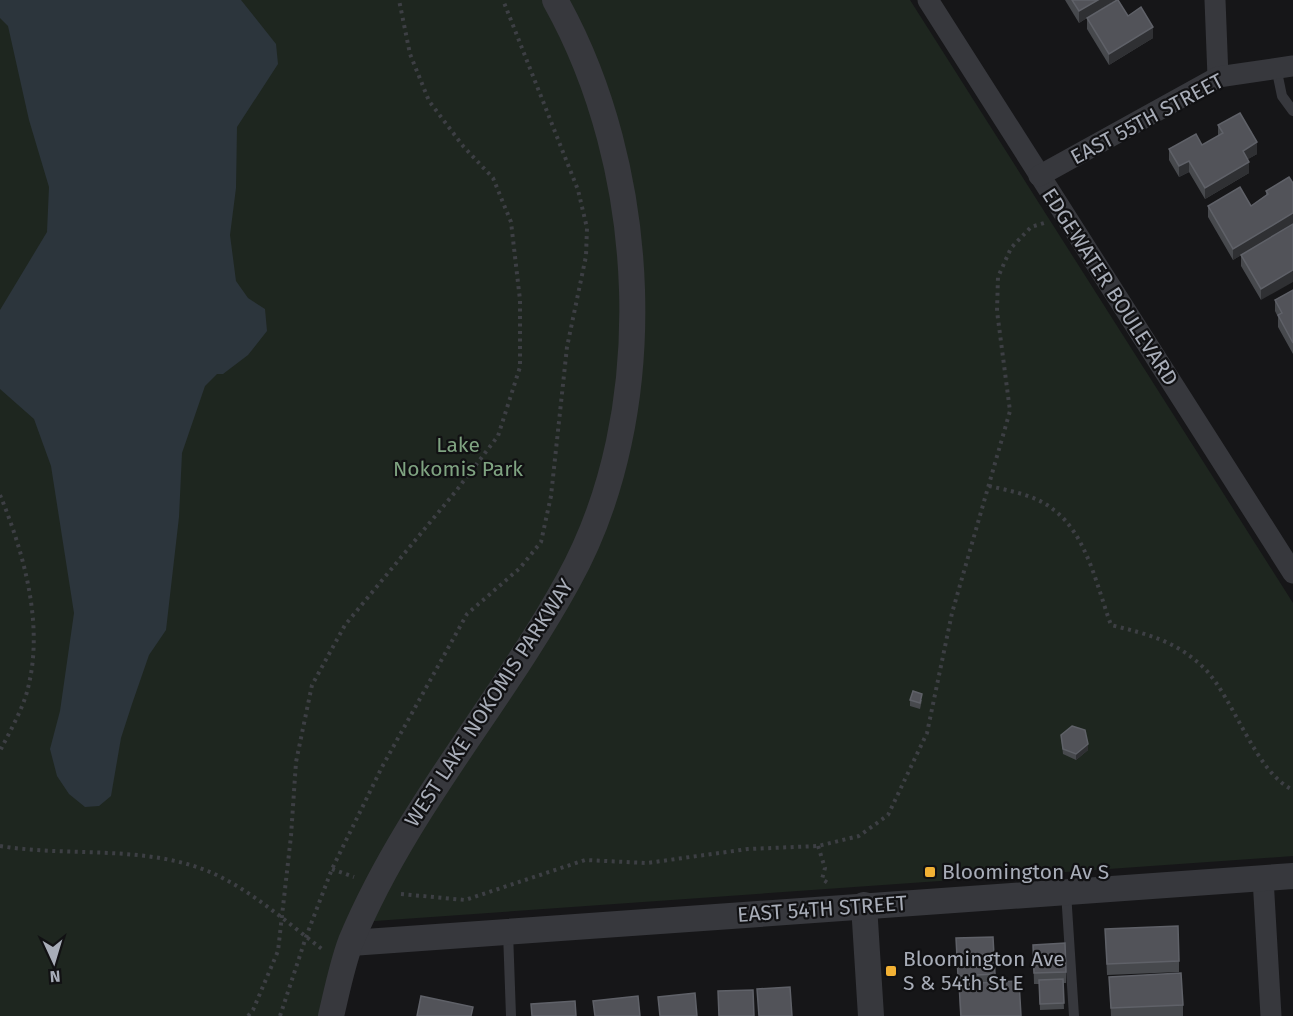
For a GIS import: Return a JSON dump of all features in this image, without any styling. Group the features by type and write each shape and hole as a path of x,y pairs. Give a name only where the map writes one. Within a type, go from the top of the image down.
{"street":[{"name":"WEST LAKE NOKOMIS PARKWAY","path":"331,1016 340,949 416,814 512,673 569,580 597,520 619,448 630,357 632,262 618,174 597,96 568,23 555,0"},
{"name":"EDGEWATER BOULEVARD","path":"928,0 1293,573"},
{"path":"1215,0 1218,77"},
{"name":"EAST 55TH STREET","path":"1039,176 1218,77 1284,66"},
{"name":"EAST 54TH STREET","path":"340,949 508,932 1293,876"},
{"path":"1263,878 1271,1016"},
{"path":"864,905 871,1016"}],"lane":[{"path":"1284,66 1282,96 1293,111"},
{"path":"1066,891 1074,1016"},
{"path":"508,932 511,1016"}],"path":[{"path":"248,1016 253,1010 278,951 291,836 296,762 312,685 345,625 456,491 498,436 520,367 520,300 511,222 493,178 463,146 429,101 410,54 399,0"},
{"path":"280,1016 306,937 332,869 382,767 468,614 520,568 542,542 560,437 567,347 586,256 587,228 578,190 503,0"},
{"path":"332,869 399,893 465,900 585,860 647,863 748,849 818,846 859,836 888,815 927,733 952,613 1010,411 997,311 998,277 1011,248 1031,227 1064,215"},
{"path":"989,486 1026,495 1054,510 1078,538 1111,625 1167,640 1205,669 1273,776 1293,790"},
{"path":"0,495 16,535 35,638 28,688 0,750"},
{"path":"0,846 130,855 189,864 242,891 306,937 340,949"},
{"path":"818,846 825,868 822,879 829,884"}],"green space":[{"name":"Lake Nokomis Park","path":"0,0 910,0 1293,603 1293,856 346,923 319,1016 0,1016"}],"shaded area":[{"path":"0,0 241,0 276,44 278,64 237,127 236,188 230,235 236,281 248,298 265,309 267,331 248,355 223,374 217,374 205,386 182,453 179,517 166,630 149,655 132,704 121,738 111,796 99,806 85,807 69,794 57,776 50,749 60,711 74,613 51,466 34,419 0,389 0,310 47,232 49,187 29,120 8,26 0,18"}],"building":[{"path":"1072,0 1098,0 1079,11"},
{"path":"1117,0 1128,16 1141,7 1153,27 1109,54 1087,18"},
{"path":"1240,113 1257,142 1243,151 1249,162 1205,188 1189,161 1179,166 1169,149 1196,134 1202,145 1223,133 1218,125"},
{"path":"1289,177 1293,183 1293,213 1233,249 1208,206 1240,187 1251,206 1268,194 1266,191"},
{"path":"1293,224 1293,270 1261,289 1241,255"},
{"path":"1293,290 1293,343 1278,315 1282,313 1275,300"},
{"path":"913,691 922,694 920,703 910,700"},
{"path":"1072,726 1085,730 1088,744 1076,754 1063,749 1061,735"},
{"path":"1178,926 1179,961 1107,964 1105,929"},
{"path":"993,937 995,974 958,976 956,938"},
{"path":"1065,943 1066,972 1034,973 1033,945"},
{"path":"1181,973 1183,1005 1111,1008 1109,977"},
{"path":"1063,979 1064,1003 1040,1004 1039,980"},
{"path":"1019,981 1021,1016 961,1016 959,984"},
{"path":"790,987 792,1016 759,1016 757,989"},
{"path":"753,990 754,1016 719,1016 718,991"},
{"path":"695,993 697,1016 660,1016 658,997"},
{"path":"421,996 473,1007 471,1016 417,1016"},
{"path":"638,996 640,1016 595,1016 593,1001"},
{"path":"575,1001 576,1016 532,1016 531,1004"}],"place":[{"name":"Bloomington Av S","path":"930,872"},
{"name":"Bloomington Ave S & 54th St E","path":"891,971"}]}
